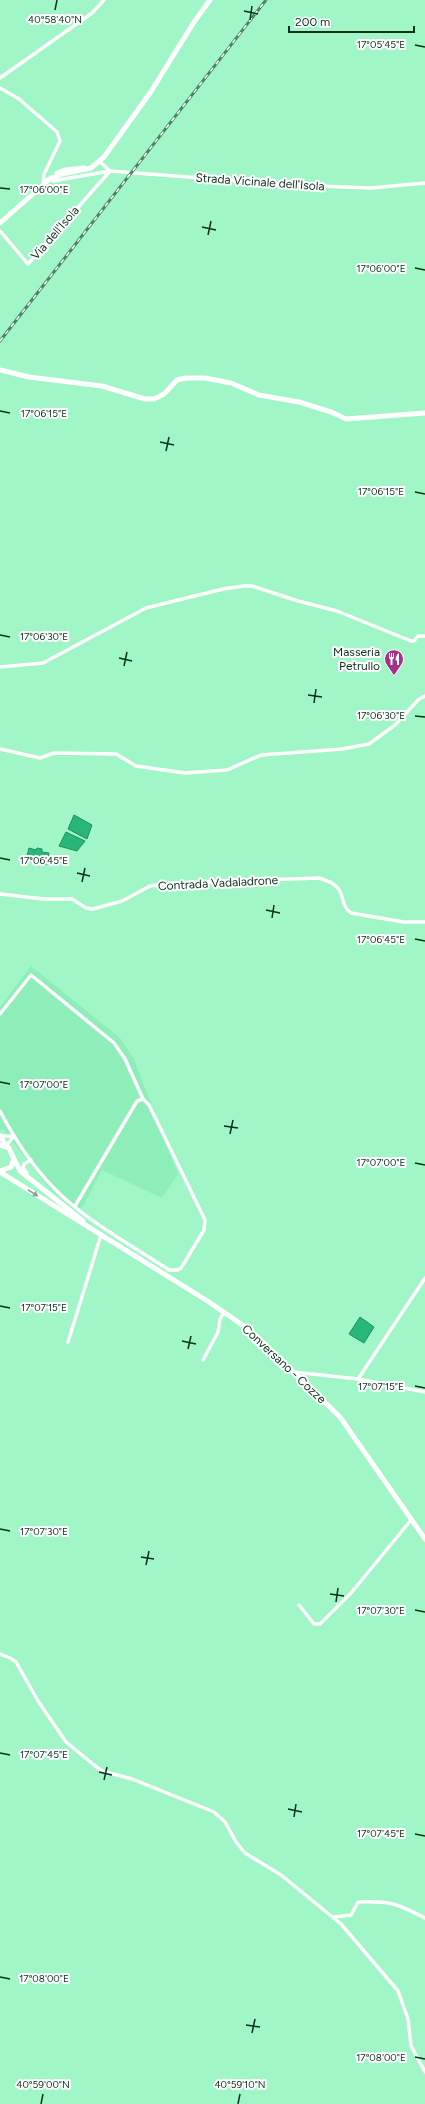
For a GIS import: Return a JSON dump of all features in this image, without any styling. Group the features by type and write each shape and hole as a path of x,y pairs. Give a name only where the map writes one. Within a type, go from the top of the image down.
{"main road":[{"path":"0,223 43,184 62,174 91,168 99,161 150,93 194,22 210,0"},
{"path":"0,370 29,377 102,386 145,399 154,399 164,394 177,380 186,378 205,378 231,383 259,395 300,402 331,412 346,419 425,413"},
{"path":"0,1136 3,1146 12,1151 20,1171 101,1235"},
{"path":"0,1171 11,1167 14,1159"},
{"path":"0,1171 101,1235"},
{"name":"Conversano - Cozze","path":"101,1235 224,1312 251,1331 340,1417 425,1539"}],"street":[{"path":"0,78 92,12 104,0"},
{"path":"0,88 19,99 60,136 60,141 44,174 43,184"},
{"path":"99,161 110,171"},
{"name":"Strada Vicinale dell'Isola","path":"51,180 110,171 292,185 371,188 425,183"},
{"name":"Via dell'Isola","path":"0,231 28,264 110,171"},
{"path":"0,667 43,663 146,608 215,591 244,586 252,586 298,601 337,611 412,641 414,641 418,636 425,636"},
{"path":"0,749 40,758 54,753 116,754 136,766 185,773 227,770 261,755 342,749 369,744 395,726 419,699 425,696"},
{"name":"Contrada Vadaladrone","path":"0,894 44,899 72,899 86,908 93,909 122,901 150,886 173,883 319,878 329,881 339,888 347,910 351,913 404,922 425,922"},
{"path":"0,1014 31,976 114,1043 126,1059 143,1099 149,1105 205,1220 204,1230 181,1268 177,1270 169,1270 86,1215 64,1197 30,1160 0,1111"},
{"path":"75,1206 137,1101 143,1099"},
{"path":"0,1136 14,1136"},
{"path":"3,1146 14,1136"},
{"path":"30,1160 24,1164 24,1171 58,1202"},
{"path":"68,1342 101,1235"},
{"path":"358,1379 425,1278"},
{"path":"203,1360 218,1332 220,1319 224,1312"},
{"path":"294,1372 358,1379 425,1392"},
{"path":"299,1605 314,1624 320,1624 351,1593 411,1520"},
{"path":"0,1654 16,1662 38,1701 66,1742 94,1765 102,1771 132,1779 214,1812 225,1822 236,1842 245,1853 281,1875 334,1917 398,1991 408,2019 411,2046 425,2072"},
{"path":"334,1917 351,1915 358,1902 383,1901 394,1903 425,1918"}],"shaded area":[{"path":"74,815 92,825 87,839 68,829"},
{"path":"66,832 85,841 77,851 59,846"},
{"path":"29,848 36,850 37,848 42,849 42,852 49,853 46,865 26,860"},
{"path":"31,966 120,1038 134,1059 178,1174 162,1198 102,1170 84,1205 76,1211 49,1188 3,1129 0,1130 0,1007"},
{"path":"360,1317 374,1327 364,1343 349,1334"}],"railway":[{"path":"0,341 266,0"}],"place":[{"name":"Masseria Petrullo","path":"394,676"}]}
